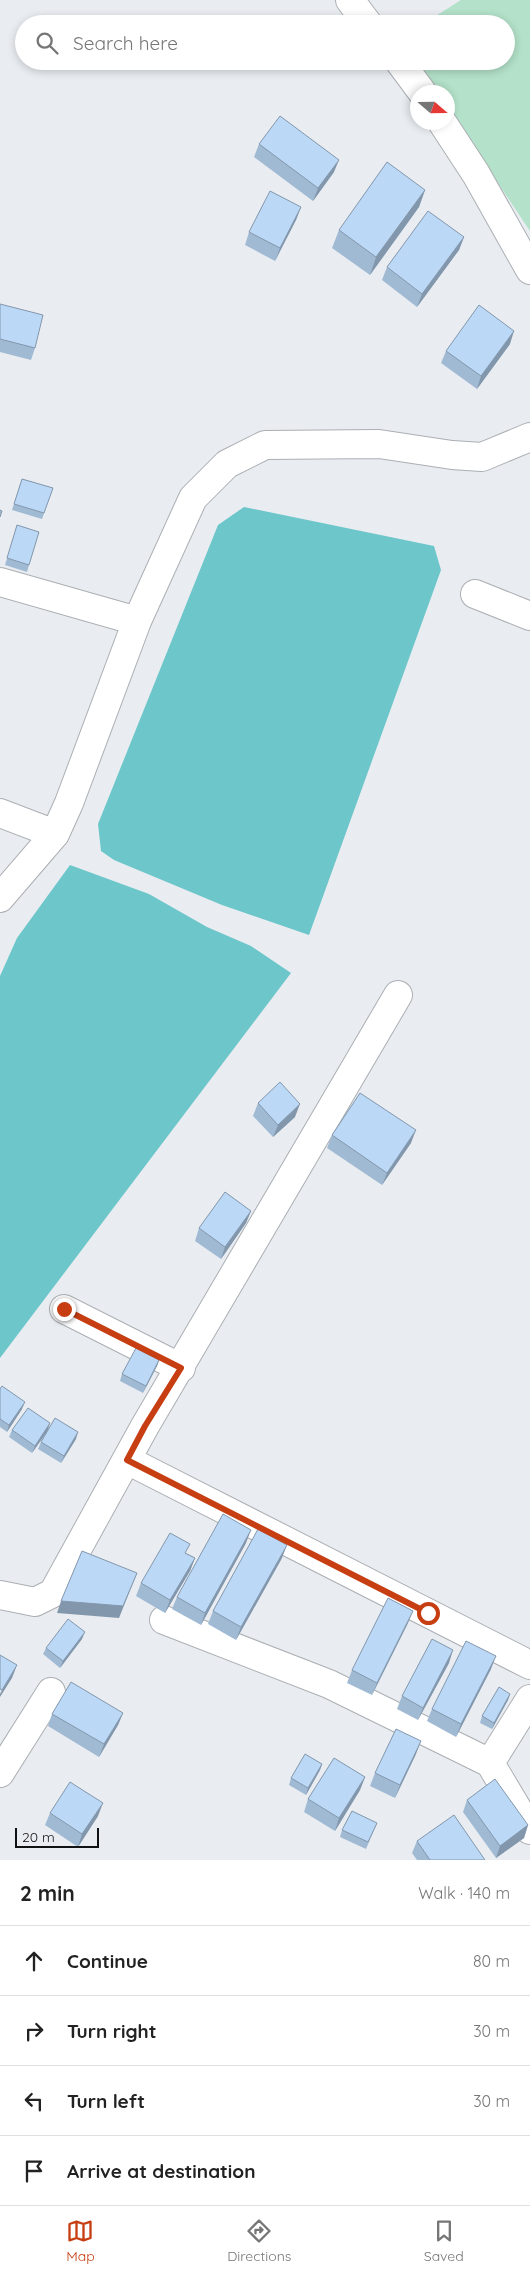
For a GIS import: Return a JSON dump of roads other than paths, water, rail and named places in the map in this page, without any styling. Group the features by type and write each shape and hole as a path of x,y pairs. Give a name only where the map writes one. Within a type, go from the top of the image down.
{"street":[{"path":"350,0 361,15"},
{"path":"406,70 417,85"},
{"path":"447,130 476,174 530,270"},
{"path":"4,889 55,834 69,803 137,621 193,498 227,464 265,445 379,444 452,456 482,457 530,437"},
{"path":"0,582 137,621"},
{"path":"475,594 530,616"},
{"path":"0,813 55,834"},
{"path":"0,1595 35,1602 53,1593 145,1426 181,1368 398,995"},
{"path":"64,1309 181,1368"},
{"path":"127,1460 530,1665"},
{"path":"164,1620 329,1684 490,1763 530,1830"},
{"path":"0,1772 52,1692"},
{"path":"490,1763 530,1699"}],"water":[{"path":"244,507 434,546 441,570 309,935 222,905 114,860 101,851 98,824 218,525"},
{"path":"70,865 149,894 207,927 251,946 291,973 0,1358 0,976 17,938"}]}
